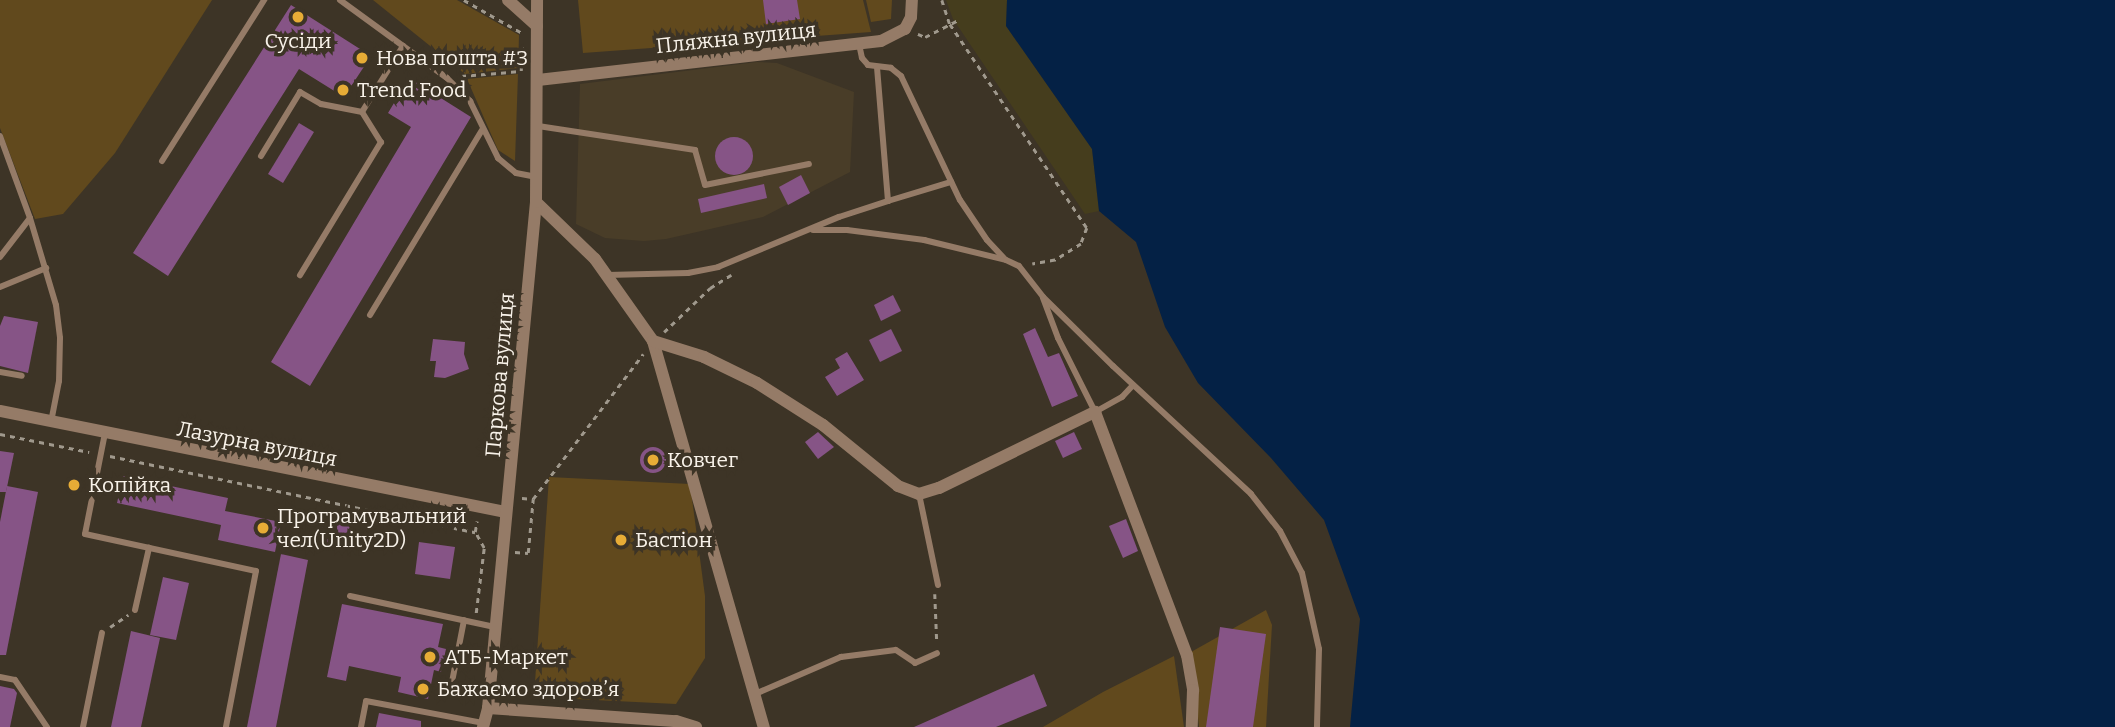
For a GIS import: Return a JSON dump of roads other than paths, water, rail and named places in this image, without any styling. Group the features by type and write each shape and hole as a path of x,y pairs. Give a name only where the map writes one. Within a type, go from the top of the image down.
{"street":[{"path":"508,0 537,26"},
{"name":"Паркова вулиця","path":"483,725 488,708 536,202 537,0"},
{"name":"Пляжна вулиця","path":"538,80 859,44 894,37 905,29 911,17 912,0"},
{"path":"536,202 607,275 653,341 764,727"},
{"path":"653,341 704,357 768,389 823,425 898,486 919,494 939,488 1095,412 1187,655 1194,690 1192,727"},
{"name":"Лазурна вулиця","path":"0,411 506,512"},
{"path":"488,708 676,720 696,727"}],"lane":[{"path":"162,161 264,0"},
{"path":"340,0 447,78 470,101 482,130 506,167 537,177"},
{"path":"859,44 864,61 877,67 891,68 901,76 951,183 971,217 1006,260"},
{"path":"362,112 403,46"},
{"path":"877,67 888,201"},
{"path":"261,156 300,92 321,104 362,112 381,142 300,275"},
{"path":"538,126 695,150 705,185 809,164"},
{"path":"370,315 482,130"},
{"path":"0,136 46,268 60,338 59,381 51,422"},
{"path":"607,275 662,274 718,267 839,217 951,183"},
{"path":"0,257 30,218"},
{"path":"813,230 847,230 924,240 1006,260 1019,266 1043,297 1251,494 1292,551 1302,573 1317,630 1317,727"},
{"path":"0,287 46,268"},
{"path":"1043,297 1058,338 1095,412 1122,397 1133,385"},
{"path":"0,372 22,376"},
{"path":"105,433 85,534 256,571 226,727"},
{"path":"919,494 938,584"},
{"path":"135,610 149,548"},
{"path":"350,596 495,627"},
{"path":"452,682 464,620"},
{"path":"83,727 102,634"},
{"path":"755,694 841,657 896,650 915,663 937,653"},
{"path":"0,677 15,680 47,727"},
{"path":"361,727 366,701 483,725"}],"water":[{"path":"1007,0 2115,0 2115,727 1350,727 1360,619 1324,520 1271,458 1198,383 1165,327 1136,242 1099,211 1092,149 1006,26"}],"place":[{"name":"Сусіди","path":"298,17"},
{"name":"Нова пошта #3","path":"362,58"},
{"name":"Trend Food","path":"343,90"},
{"name":"Ковчег","path":"653,460"},
{"name":"Копійка","path":"74,485"},
{"name":"Програмувальний чел(Unity2D)","path":"263,528"},
{"name":"Бастіон","path":"621,540"},
{"name":"АТБ-Маркет","path":"430,657"},
{"name":"Бажаємо здоровʼя","path":"423,689"}]}
